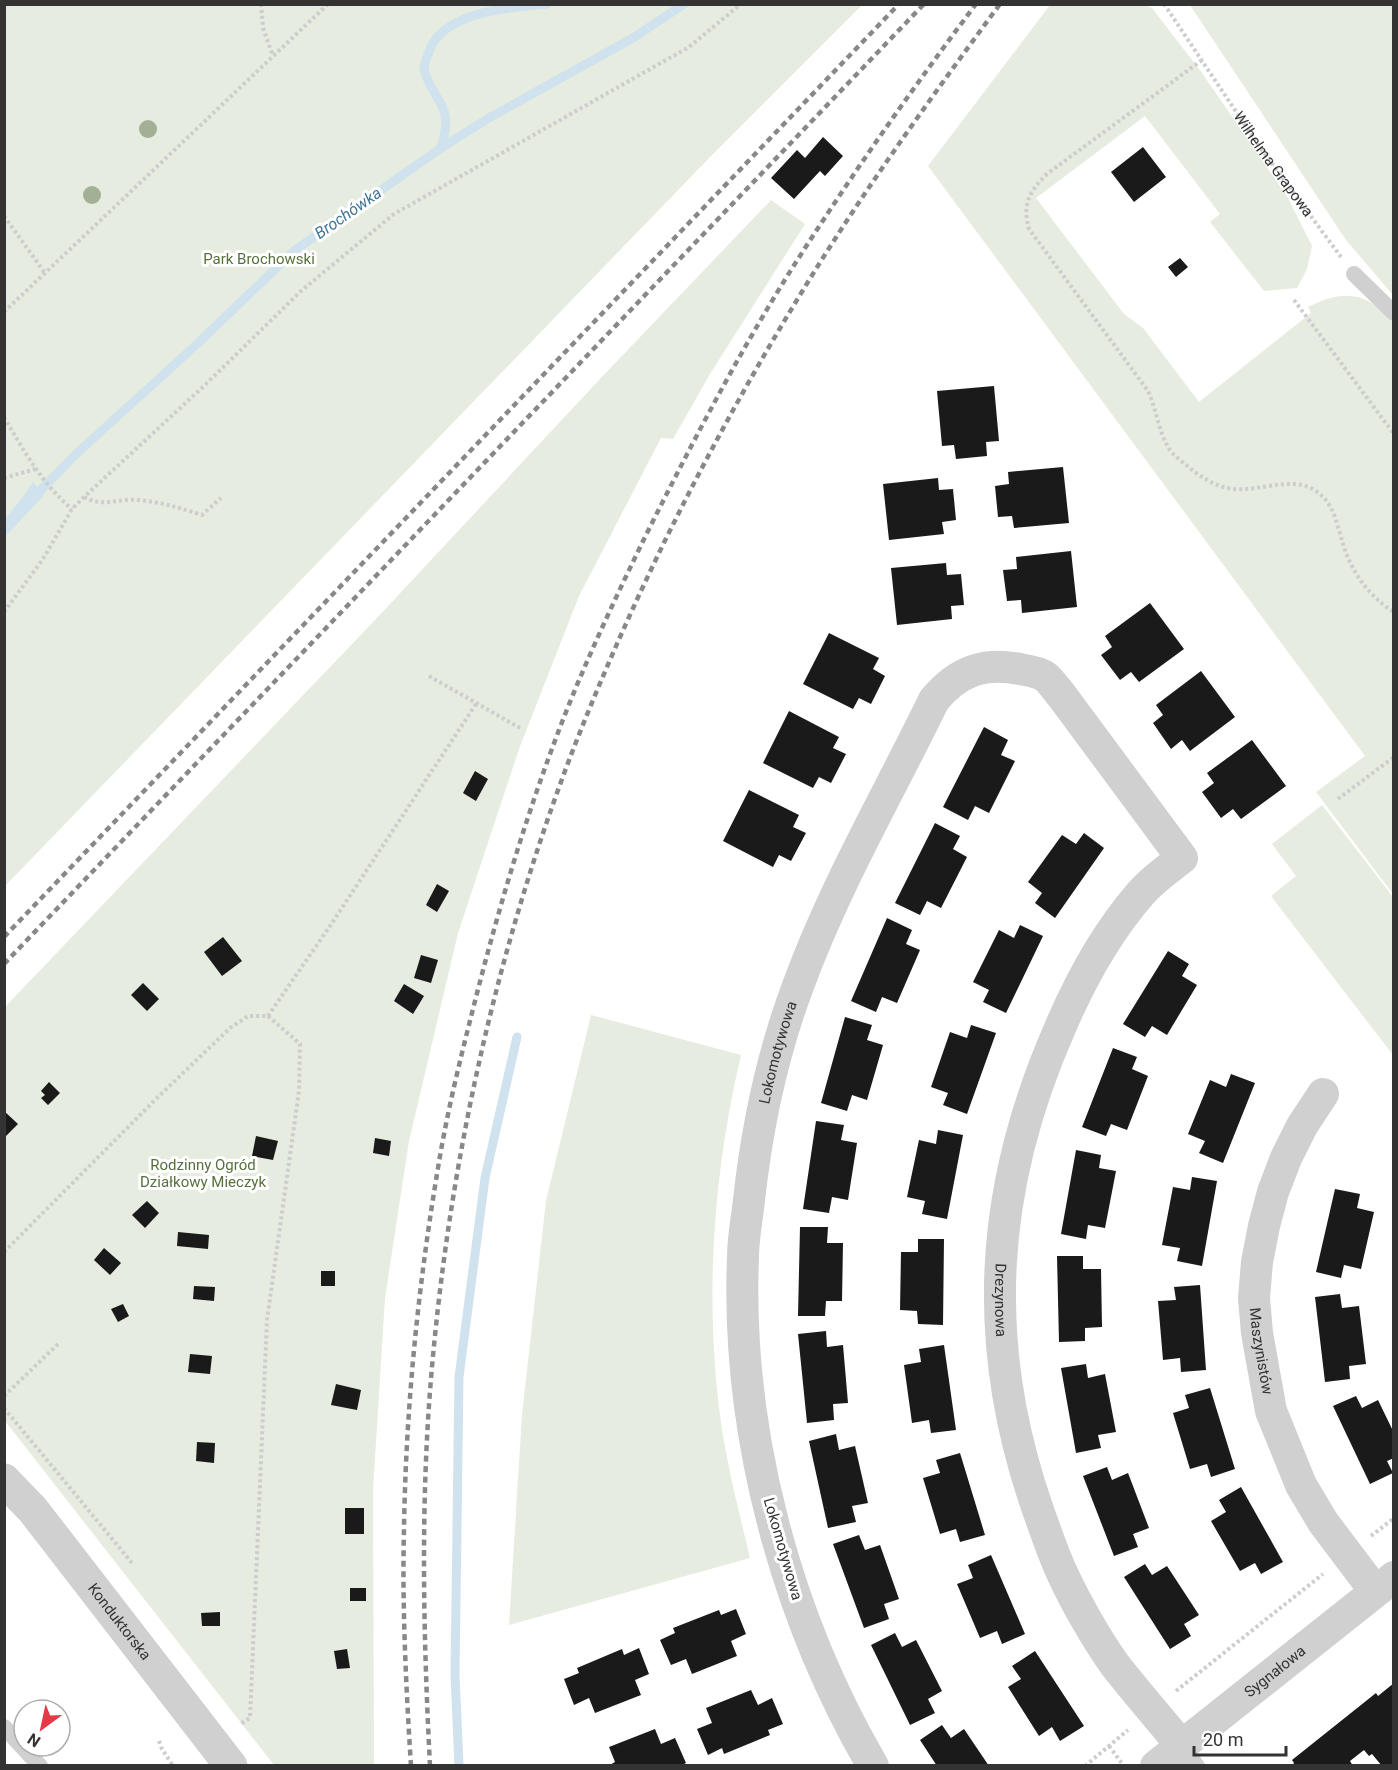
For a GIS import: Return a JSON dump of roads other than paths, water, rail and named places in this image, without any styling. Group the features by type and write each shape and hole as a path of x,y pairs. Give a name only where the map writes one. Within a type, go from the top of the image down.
{"street":[{"name":"Lokomotywowa","path":"873,1766 812,1643 787,1571 770,1509 757,1446 748,1383 743,1319 743,1255 755,1146 772,1066 797,987 829,910 934,700 946,685 973,670 990,665 1038,673 1047,678 1182,858"},
{"name":"Drezynowa","path":"1182,858 1141,893 1081,981 1040,1072 1014,1165 1005,1216 1000,1270 999,1318 1012,1423 1029,1484 1062,1575 1114,1663 1189,1755"},
{"name":"Maszynistów","path":"1323,1094 1302,1126 1286,1158 1264,1226 1257,1262 1254,1298 1257,1333 1271,1411 1301,1485 1323,1522 1348,1554 1384,1584"},
{"name":"Konduktorska","path":"4,1480 33,1510 231,1766"},
{"name":"Sygnałowa","path":"1156,1766 1189,1755 1384,1584"}],"lane":[{"path":"1354,274 1394,313"},
{"path":"4,1727 40,1766"}],"water":[{"path":"33,482 44,495 5,537 5,519"}],"waterway":[{"path":"441,148 446,120 442,106 424,69 436,38 448,28 480,14 547,4"},
{"name":"Brochówka","path":"32,499 75,455 196,345 294,251 441,148 489,118 633,38 684,4"},
{"path":"459,1766 455,1675 459,1377 485,1178 517,1037"}],"railway":[{"path":"4,937 899,4"},
{"path":"4,964 924,4"},
{"path":"411,1766 405,1647 404,1528 407,1437 419,1302 431,1213 450,1105 483,969 520,840 563,719 596,640 645,537 712,406 786,278 831,208 902,105 976,4"},
{"path":"430,1766 424,1612 424,1510 429,1407 441,1279 466,1126 500,975 521,901 571,755 620,636 675,520 735,406 847,220 922,111 1000,4"}],"park label":[{"name":"Park Brochowski","path":"259,259"},
{"name":"Rodzinny Ogród Działkowy Mieczyk","path":"203,1174"}]}
